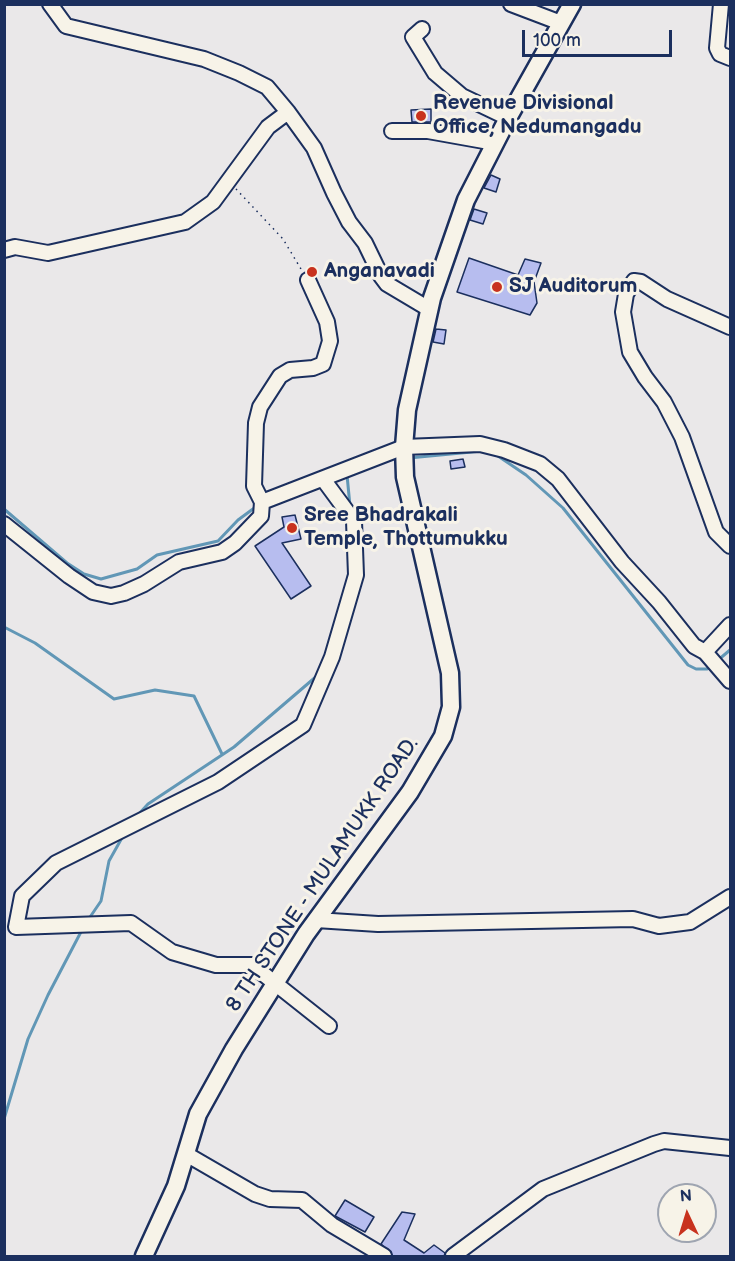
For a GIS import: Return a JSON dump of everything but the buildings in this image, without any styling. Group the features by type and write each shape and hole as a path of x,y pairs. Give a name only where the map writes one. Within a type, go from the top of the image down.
{"main road":[{"name":"8 TH STONE - MULAMUKK ROAD.","path":"144,1257 176,1186 198,1114 274,984 316,920 410,792 443,736 451,707 450,673 404,455 407,410 429,309 465,200 572,4"}],"street":[{"path":"50,4 66,26 204,59 267,87 314,148 349,222 365,243 381,276 387,284 429,309"},
{"path":"511,4 561,23"},
{"path":"721,4 717,48 720,54 730,58"},
{"path":"422,29 413,37 435,73 462,96 508,118"},
{"path":"4,250 15,248 48,253 185,222 213,202 268,127 288,112"},
{"path":"392,132 428,131 495,143"},
{"path":"261,509 254,486 256,423 260,407 280,376 290,370 313,368 323,364 330,341 327,322 308,280"},
{"path":"730,327 667,299 641,282 634,281 626,294 622,312 630,352 664,402 682,437 716,532 730,546"},
{"path":"4,524 69,576 93,592 111,596 144,584 179,562 222,552 235,543 261,509 404,455 480,444 504,450 540,464 577,501 597,532 659,602 694,646 710,657 730,681"},
{"path":"326,483 354,521 356,575 332,657 303,725 218,782 117,835 56,863 22,896 16,927 131,923 172,952 216,965 252,965 330,1026"},
{"path":"710,657 730,626"},
{"path":"316,920 378,924 633,918 659,926 690,922 730,897"},
{"path":"453,1257 543,1190 654,1144 664,1141 730,1148"},
{"path":"186,1154 255,1194 270,1199 302,1200 332,1225 384,1257"}],"path":[{"path":"228,182 283,239 308,280"}],"waterway":[{"path":"409,458 482,451"},
{"path":"495,454 526,475 563,508 688,665 696,669 707,669 712,665"},
{"path":"347,475 350,506"},
{"path":"4,509 67,563 84,574 101,579 137,569 157,555 218,541 238,520 257,506"},
{"path":"348,581 349,566"},
{"path":"4,627 35,643 114,699 155,690 194,696 222,754"},
{"path":"717,661 730,650"},
{"path":"137,816 148,804 234,747 318,675"},
{"path":"88,920 101,901 109,861 123,836"},
{"path":"4,1119 28,1039 83,928"}],"place":[{"name":"Revenue Divisional Office, Nedumangadu","path":"421,116"},
{"name":"Anganavadi","path":"312,272"},
{"name":"SJ Auditorum","path":"497,287"},
{"name":"Sree Bhadrakali Temple, Thottumukku","path":"292,528"}]}
